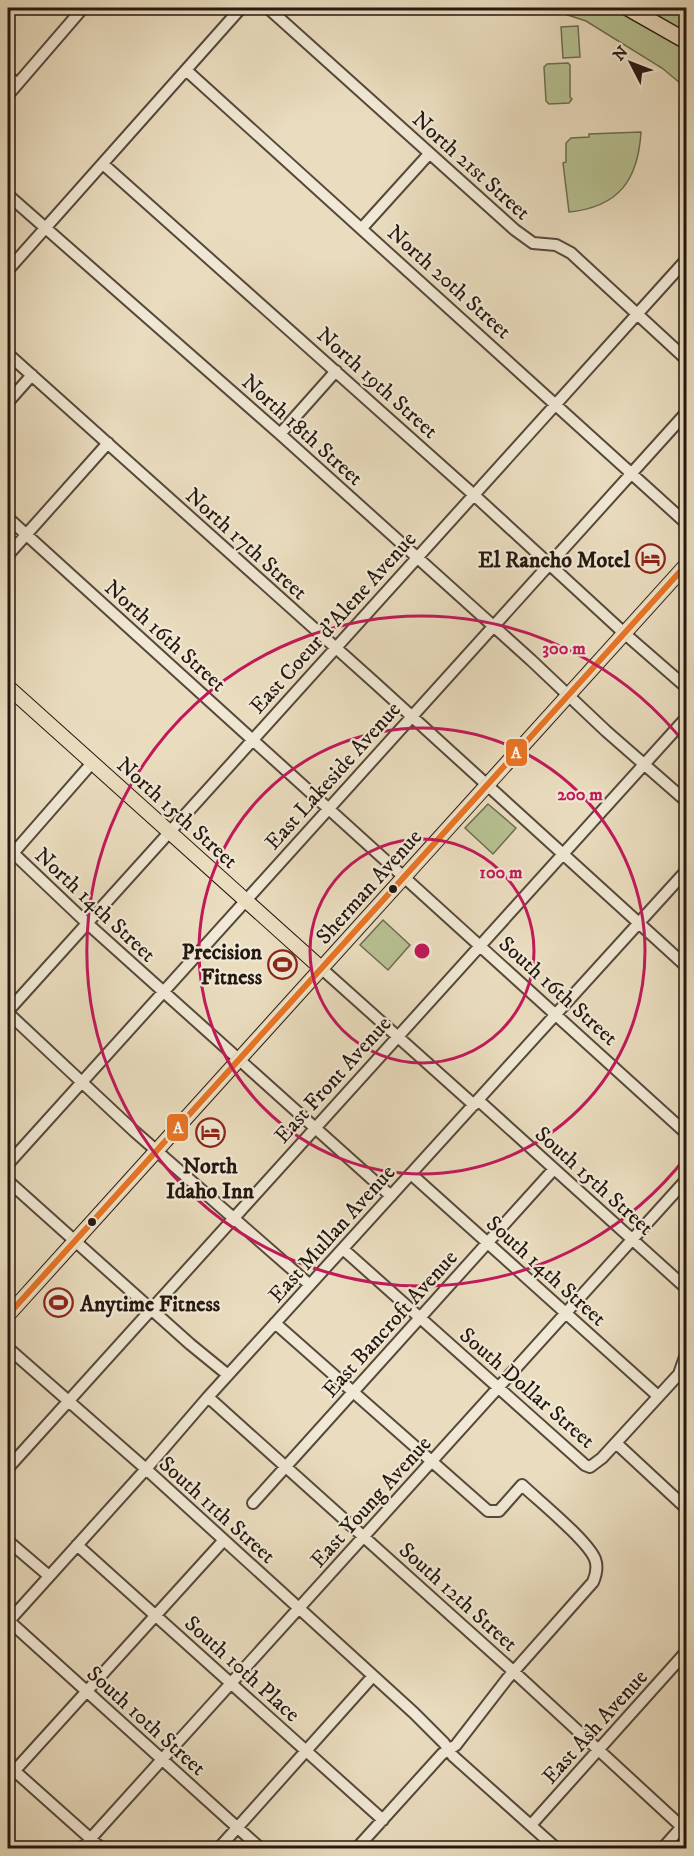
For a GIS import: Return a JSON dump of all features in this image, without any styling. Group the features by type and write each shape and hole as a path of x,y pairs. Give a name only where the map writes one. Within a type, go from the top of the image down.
{"highway":[{"path":"628,8 687,41"}],"main road":[{"name":"Sherman Avenue","path":"8,1316 687,565"},
{"name":"North 15th Street","path":"8,687 321,968"}],"street":[{"path":"8,95 83,8"},
{"path":"8,270 241,8"},
{"name":"North 21st Street","path":"268,8 524,237 538,244 563,248 687,359"},
{"name":"North 20th Street","path":"186,70 687,523"},
{"path":"8,76 17,84"},
{"path":"362,228 429,154"},
{"name":"North 19th Street","path":"103,164 474,495 624,633 687,687"},
{"name":"North 18th Street","path":"8,195 280,434 687,801"},
{"name":"East Coeur d'Alene Avenue","path":"8,1012 687,260"},
{"name":"North 17th Street","path":"8,354 687,966"},
{"path":"280,434 336,371"},
{"path":"8,402 32,375"},
{"name":"East Lakeside Avenue","path":"8,1164 687,413"},
{"path":"8,555 108,443"},
{"name":"North 16th Street","path":"8,518 404,878"},
{"name":"East Front Avenue","path":"8,1468 687,717"},
{"path":"9,854 92,764"},
{"name":"North 14th Street","path":"9,854 239,1060"},
{"name":"East Mullan Avenue","path":"8,1622 208,1397 687,872"},
{"name":"South 16th Street","path":"404,878 687,1132"},
{"name":"South 15th Street","path":"321,968 398,1037 554,1169 687,1288"},
{"path":"8,1012 157,1151 310,1285"},
{"path":"239,1060 391,1196"},
{"name":"East Bancroft Avenue","path":"253,1503 554,1169"},
{"name":"South 14th Street","path":"411,1174 658,1396"},
{"name":"East Young Avenue","path":"82,1848 687,1180"},
{"path":"8,1181 150,1310 228,1376"},
{"name":"South Dollar Street","path":"343,1249 585,1465 592,1466 616,1443 687,1508"},
{"path":"275,1323 488,1511 499,1511 522,1485 586,1545 595,1558 597,1567 593,1582 513,1671 456,1745 442,1754 357,1848"},
{"name":"South 11th Street","path":"8,1348 224,1540 556,1848"},
{"path":"616,1443 658,1396 683,1377 687,1354"},
{"name":"South 12th Street","path":"208,1397 513,1671 598,1751 684,1824"},
{"path":"101,1848 10,1771 224,1540"},
{"path":"8,1541 49,1576"},
{"name":"South 10th Place","path":"77,1545 383,1820"},
{"name":"South 10th Street","path":"8,1622 260,1848"},
{"name":"East Ash Avenue","path":"531,1825 687,1652"},
{"path":"219,1848 373,1677"},
{"path":"663,1848 684,1824"}],"green space":[{"path":"546,8 615,8 686,49 686,88 662,68 586,21"},
{"path":"638,8 686,8 686,34"},
{"path":"578,26 580,57 563,58 561,27"},
{"path":"568,63 572,99 569,103 549,104 546,101 544,67 547,64"},
{"path":"641,132 636,164 623,188 601,204 569,212 563,163 566,162 566,143 571,138 589,137 589,134"},
{"path":"488,804 516,828 493,854 465,828"},
{"path":"383,920 410,945 388,970 360,945"}],"transit line":[{"name":"A","path":"8,1315 686,565"}],"place":[{"name":"El Rancho Motel","path":"651,559"},
{"name":"Precision Fitness","path":"283,964"},
{"name":"North Idaho Inn","path":"210,1133"},
{"name":"Anytime Fitness","path":"59,1303"}]}
